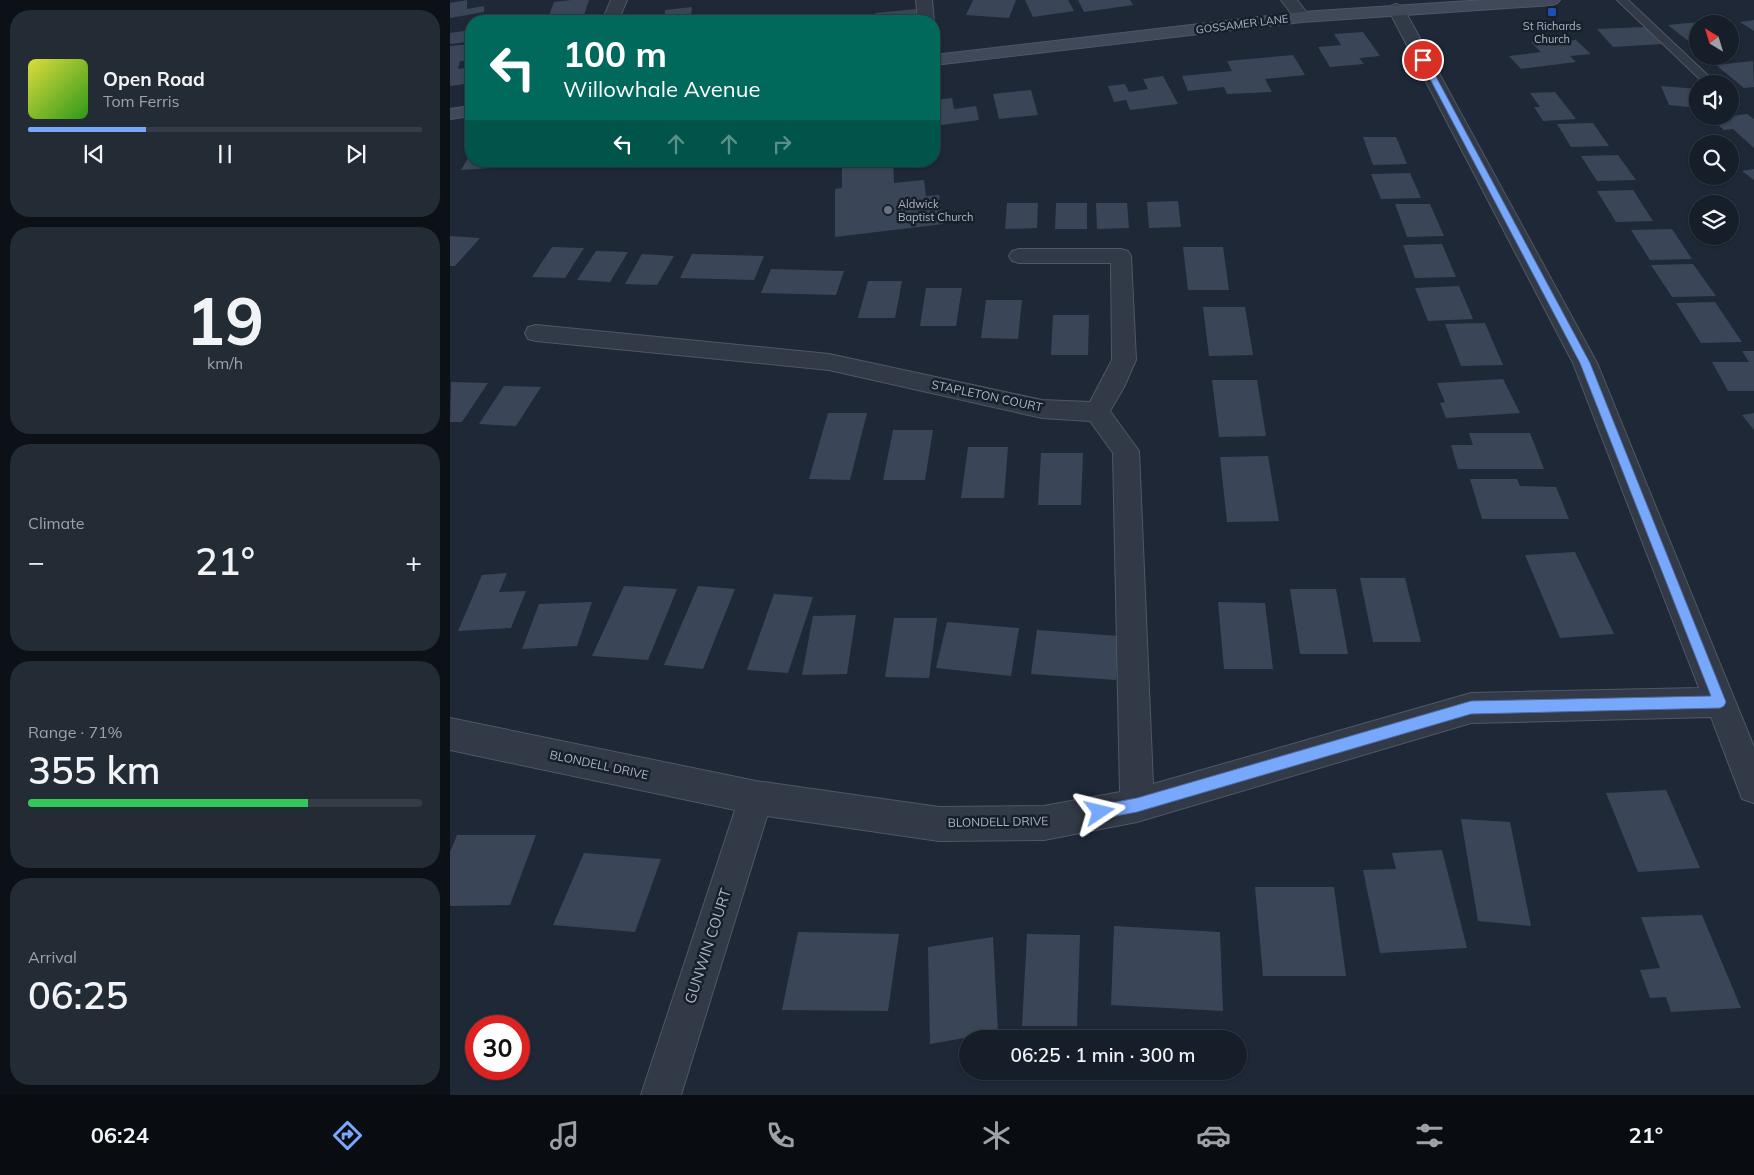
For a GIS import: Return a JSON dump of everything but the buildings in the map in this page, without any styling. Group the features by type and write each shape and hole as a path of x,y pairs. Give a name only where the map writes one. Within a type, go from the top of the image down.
{"street":[{"path":"613,15 619,0"},
{"path":"924,0 925,15"},
{"path":"1289,0 1302,17"},
{"name":"GOSSAMER LANE","path":"940,59 1302,17 1501,1 1552,0"},
{"path":"1396,10 1585,363 1754,787"},
{"path":"450,114 465,112"},
{"path":"1020,256 1121,256 1124,360 1112,387 1097,412 1126,451 1137,805"},
{"name":"STAPLETON COURT","path":"536,333 829,362 1042,409 1097,412"},
{"name":"BLONDELL DRIVE","path":"450,734 756,798 939,824 1044,823 1137,805 1471,708 1720,702"},
{"name":"GUNWIN COURT","path":"661,1095 756,798"}],"lane":[{"path":"1622,0 1702,75"}],"place":[{"name":"St Richards Church","path":"1552,12"},
{"name":"Aldwick Baptist Church","path":"888,210"}],"route":[{"path":"1100,812 1137,805 1471,708 1720,702 1585,363 1423,60"}]}
